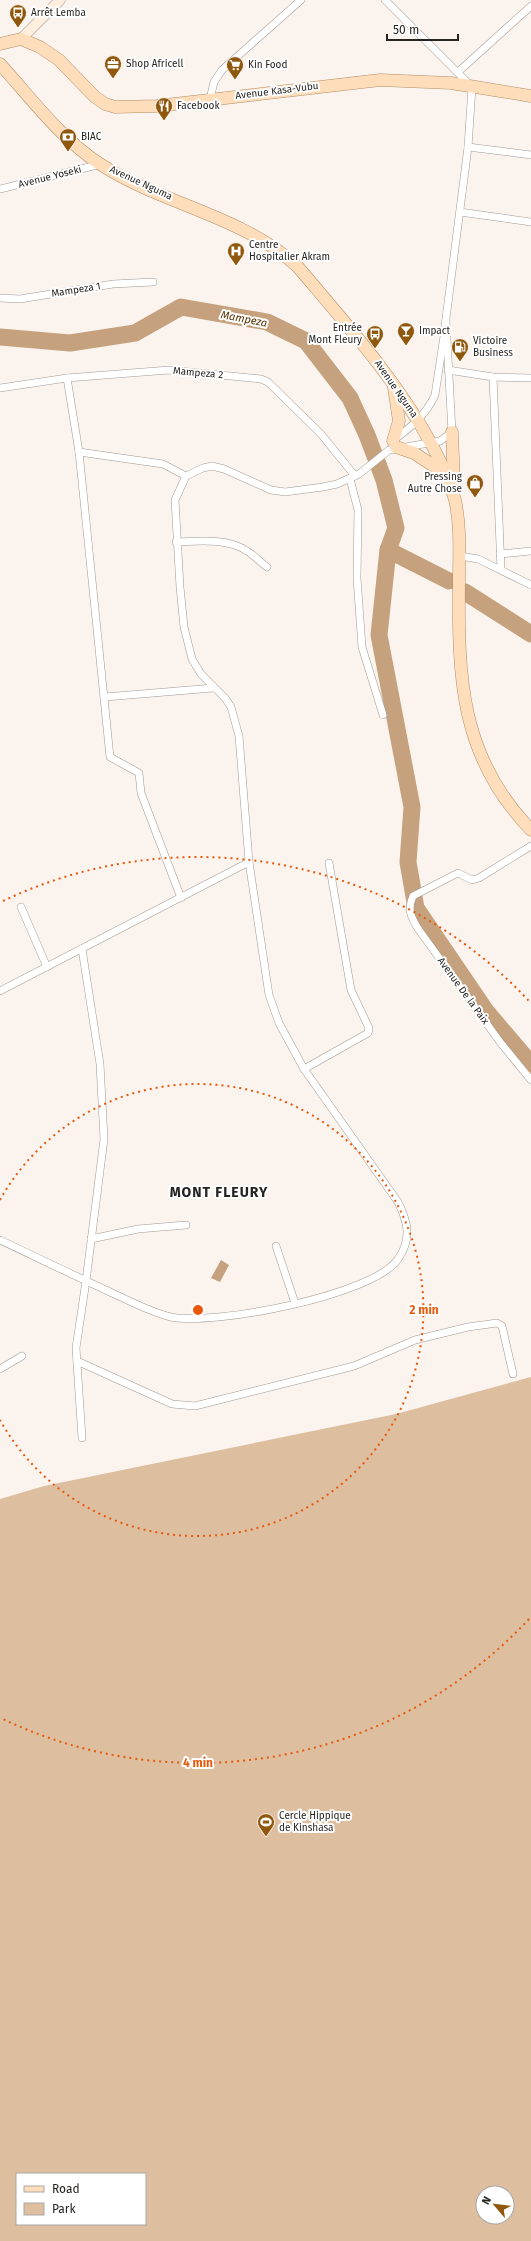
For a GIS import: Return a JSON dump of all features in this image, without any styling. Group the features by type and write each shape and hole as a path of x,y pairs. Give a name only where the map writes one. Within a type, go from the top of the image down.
{"main road":[{"path":"0,44 21,39"},
{"name":"Avenue Kasa-Vubu","path":"21,39 53,54 105,104 115,107 157,106 210,98 380,80 435,82 531,96"},
{"name":"Avenue Nguma","path":"0,64 71,140 101,164 148,188 238,226 268,242 284,255 298,267 373,356 394,385 418,421 447,474 454,499 459,529 460,661 464,702 472,732 490,774 505,800 531,830"},
{"path":"394,385 398,421 391,446 414,453 447,474"},
{"path":"452,432 454,499"}],"street":[{"path":"21,39 60,0"},
{"path":"210,98 214,82 222,70 301,0"},
{"path":"0,1240 152,1312 172,1317 192,1319 238,1316 322,1297 376,1276 389,1269 398,1260 403,1249 408,1228 406,1218 398,1202 304,1069 279,1023 269,995 249,862 241,759 235,715 225,698 200,674 192,658 184,627 176,542 175,500 186,476 203,468 212,466 224,469 262,487 285,492 323,487 353,477 391,446 418,421 435,395 468,147 472,87 385,0"},
{"path":"458,72 531,6"},
{"path":"468,147 531,155"},
{"name":"Avenue Yoseki","path":"0,189 101,164"},
{"path":"460,212 531,222"},
{"name":"Mampeza 1","path":"0,298 20,298 114,284 153,282"},
{"path":"391,446 445,439 452,432 446,321"},
{"name":"Mampeza 2","path":"0,388 67,378 180,370 261,379 268,382 321,434 353,477"},
{"path":"448,370 493,377 531,378"},
{"path":"493,377 501,569"},
{"path":"67,378 79,452 105,697 107,742 110,757 139,773 141,793 181,898"},
{"path":"79,452 163,464 172,467 186,476"},
{"path":"353,477 358,510 357,578 362,647 383,715"},
{"path":"176,542 210,541 225,543 246,550 267,567"},
{"path":"500,554 531,551"},
{"path":"460,556 478,559 501,569 531,586"},
{"path":"105,697 213,688"},
{"name":"Avenue De la Paix","path":"531,846 479,878 472,880 458,874 415,895 410,916 500,1042 531,1080"},
{"path":"0,991 249,862"},
{"path":"304,1069 365,1036 369,1028 351,990 329,863"},
{"path":"21,907 47,967"},
{"path":"82,949 100,1064 104,1139 76,1348 82,1438"},
{"path":"91,1239 138,1229 186,1225"},
{"path":"276,1246 295,1303"},
{"path":"77,1361 172,1404 195,1406 354,1366 415,1340 468,1327 497,1323 502,1326 513,1374"},
{"path":"0,1369 22,1356"}],"green space":[{"name":"Cercle Hippique de Kinshasa","path":"531,1377 531,2241 0,2241 0,1499 44,1486 396,1414"}],"shaded area":[{"path":"221,1260 229,1265 220,1282 211,1278"}],"waterway":[{"name":"Mampeza","path":"0,337 70,343 135,333 181,307 267,322 306,341 350,398 367,435 384,480 396,528 388,550 379,635 412,807 408,862 416,908 486,1011 531,1064"},
{"path":"388,550 449,581"},
{"path":"465,592 531,634"}],"place":[{"name":"Arrêt Lemba","path":"18,28"},
{"name":"Shop Africell","path":"113,79"},
{"name":"Kin Food","path":"235,80"},
{"name":"Facebook","path":"164,121"},
{"name":"BIAC","path":"68,152"},
{"name":"Centre Hospitalier Akram","path":"236,266"},
{"name":"Impact","path":"406,346"},
{"name":"Entrée Mont Fleury","path":"375,349"},
{"name":"Victoire Business","path":"460,362"},
{"name":"Pressing Autre Chose","path":"475,498"},
{"name":"Cercle Hippique de Kinshasa","path":"266,1837"}],"district":[{"name":"MONT FLEURY","path":"219,1192"}]}
